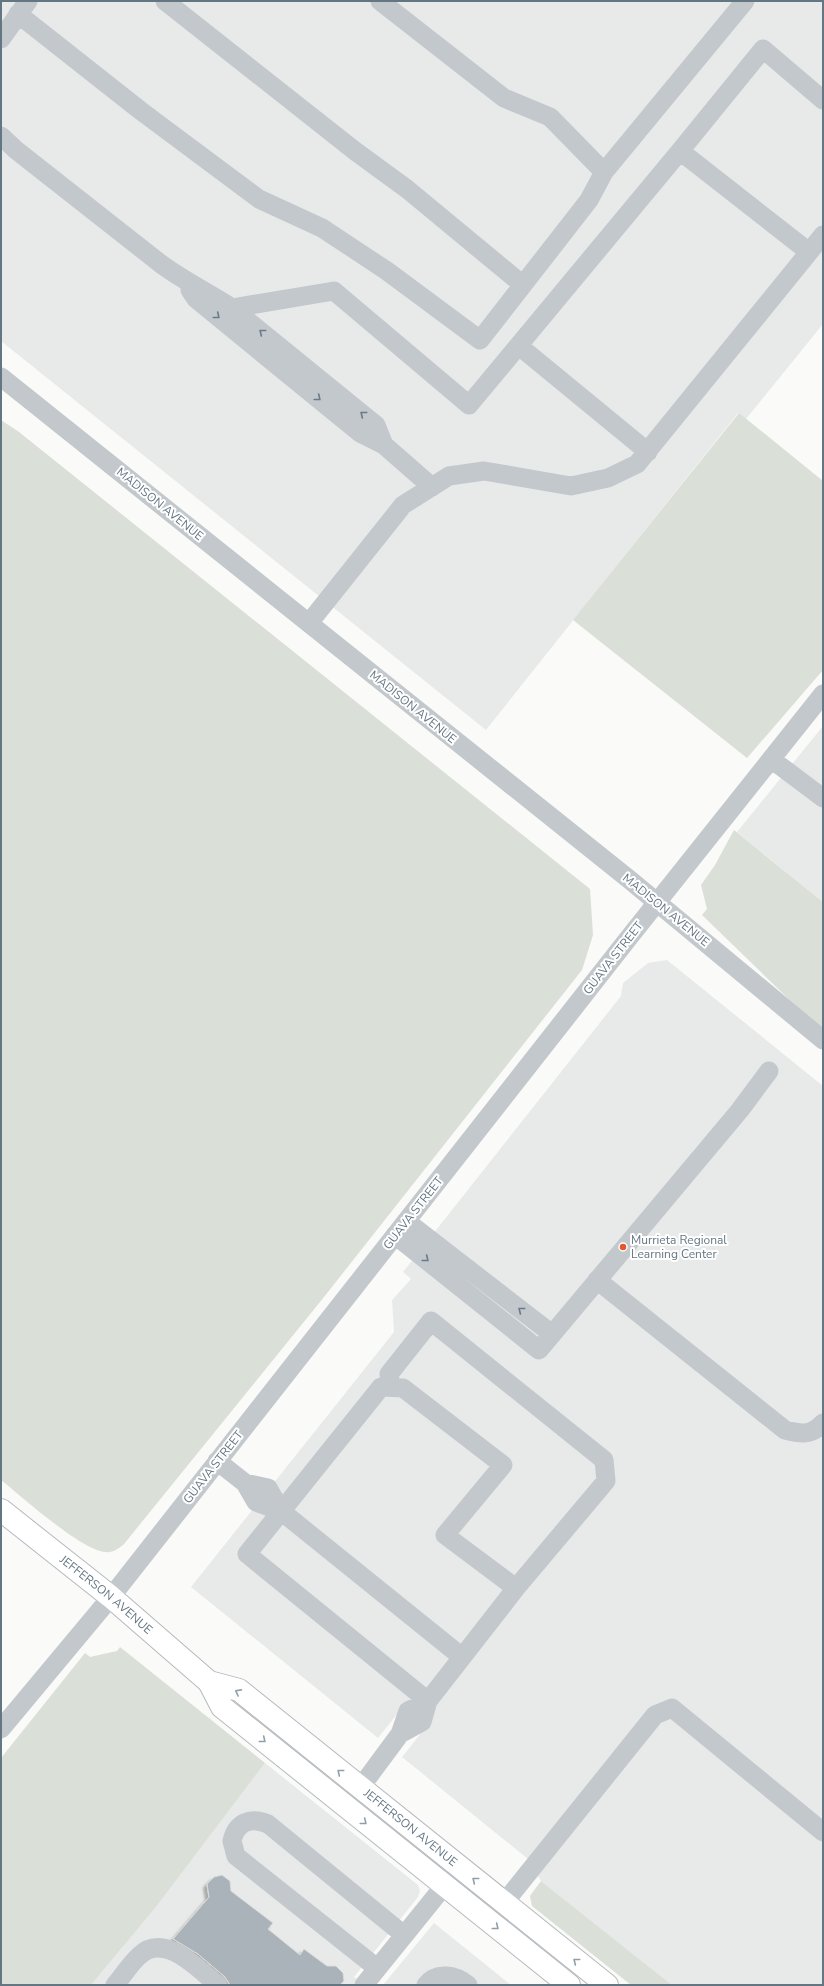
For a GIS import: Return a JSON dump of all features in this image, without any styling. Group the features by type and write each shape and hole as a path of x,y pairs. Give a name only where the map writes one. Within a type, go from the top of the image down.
{"main road":[{"name":"JEFFERSON AVENUE","path":"1,1510 111,1597 209,1682 222,1707 569,1985"},
{"name":"JEFFERSON AVENUE","path":"209,1682 239,1690 607,1985"}],"street":[{"path":"165,1 355,151 407,189 523,285"},
{"path":"1,39 23,7 141,111 259,199 322,228 387,270 480,340 589,200 604,172 745,1"},
{"path":"384,2 504,98 550,117 604,172"},
{"path":"232,308 334,291 469,405 680,152 763,49 823,100"},
{"path":"2,139 180,278 202,303 360,433 384,445 432,487"},
{"path":"680,152 809,252"},
{"path":"309,623 403,505 449,476 484,471 571,486 608,478 637,464 823,235"},
{"path":"180,278 208,292 232,308 376,424 384,445"},
{"path":"519,346 648,452"},
{"name":"MADISON AVENUE","path":"1,377 657,902 823,1040"},
{"name":"GUAVA STREET","path":"1,1729 111,1597 657,902 822,696"},
{"path":"771,759 823,798"},
{"path":"401,1228 539,1350 734,1116 769,1071"},
{"path":"401,1228 552,1334"},
{"path":"597,1280 785,1430 798,1434 815,1431 823,1423"},
{"path":"360,1788 400,1734 422,1722 428,1701 516,1588 606,1481 604,1460 431,1321 389,1374 391,1387"},
{"path":"428,1701 247,1554 381,1387 403,1388 503,1465 445,1535 516,1588"},
{"path":"217,1461 245,1483 256,1502 281,1511 462,1658"},
{"path":"504,1903 655,1715 672,1708 823,1832"},
{"path":"377,1968 236,1856 232,1842 237,1828 248,1821 256,1820 268,1824 404,1935"},
{"path":"364,1985 444,1886"},
{"path":"115,1985 139,1956 145,1951 160,1947 174,1951 218,1985"},
{"path":"426,1985 435,1978 442,1976 460,1978 468,1985"}],"shaded area":[{"path":"1,1 823,1 823,324 746,419 738,413 486,730 1,341"},
{"path":"739,413 823,481 823,670 747,758 573,620"},
{"path":"1,420 19,432 590,889 593,935 582,970 324,1297 124,1544 120,1548 110,1552 94,1549 67,1533 1,1480"},
{"path":"823,726 823,902 737,832"},
{"path":"734,830 823,902 823,1029 800,1010 702,915 707,909 701,885 715,865"},
{"path":"667,960 823,1086 823,1985 672,1985 541,1881 528,1859 402,1757 426,1727 402,1708 378,1738 191,1587 394,1332 392,1300 411,1279 403,1272 621,996 623,983 648,963"},
{"path":"120,1647 265,1763 156,1907 91,1985 1,1985 1,1758 85,1653 90,1657 117,1651"},
{"path":"265,1763 418,1885 420,1891 418,1897 354,1977 364,1985 91,1985 156,1907"},
{"path":"541,1881 672,1985 631,1985 532,1906 530,1896"},
{"path":"434,1923 511,1985 383,1985"}],"building":[{"path":"222,1875 230,1881 231,1891 273,1923 268,1929 300,1955 304,1949 327,1966 336,1966 343,1973 344,1981 340,1985 230,1985 225,1977 198,1954 173,1939 209,1897 207,1884 214,1877"}],"place":[{"name":"Murrieta Regional Learning Center","path":"623,1247"}]}
